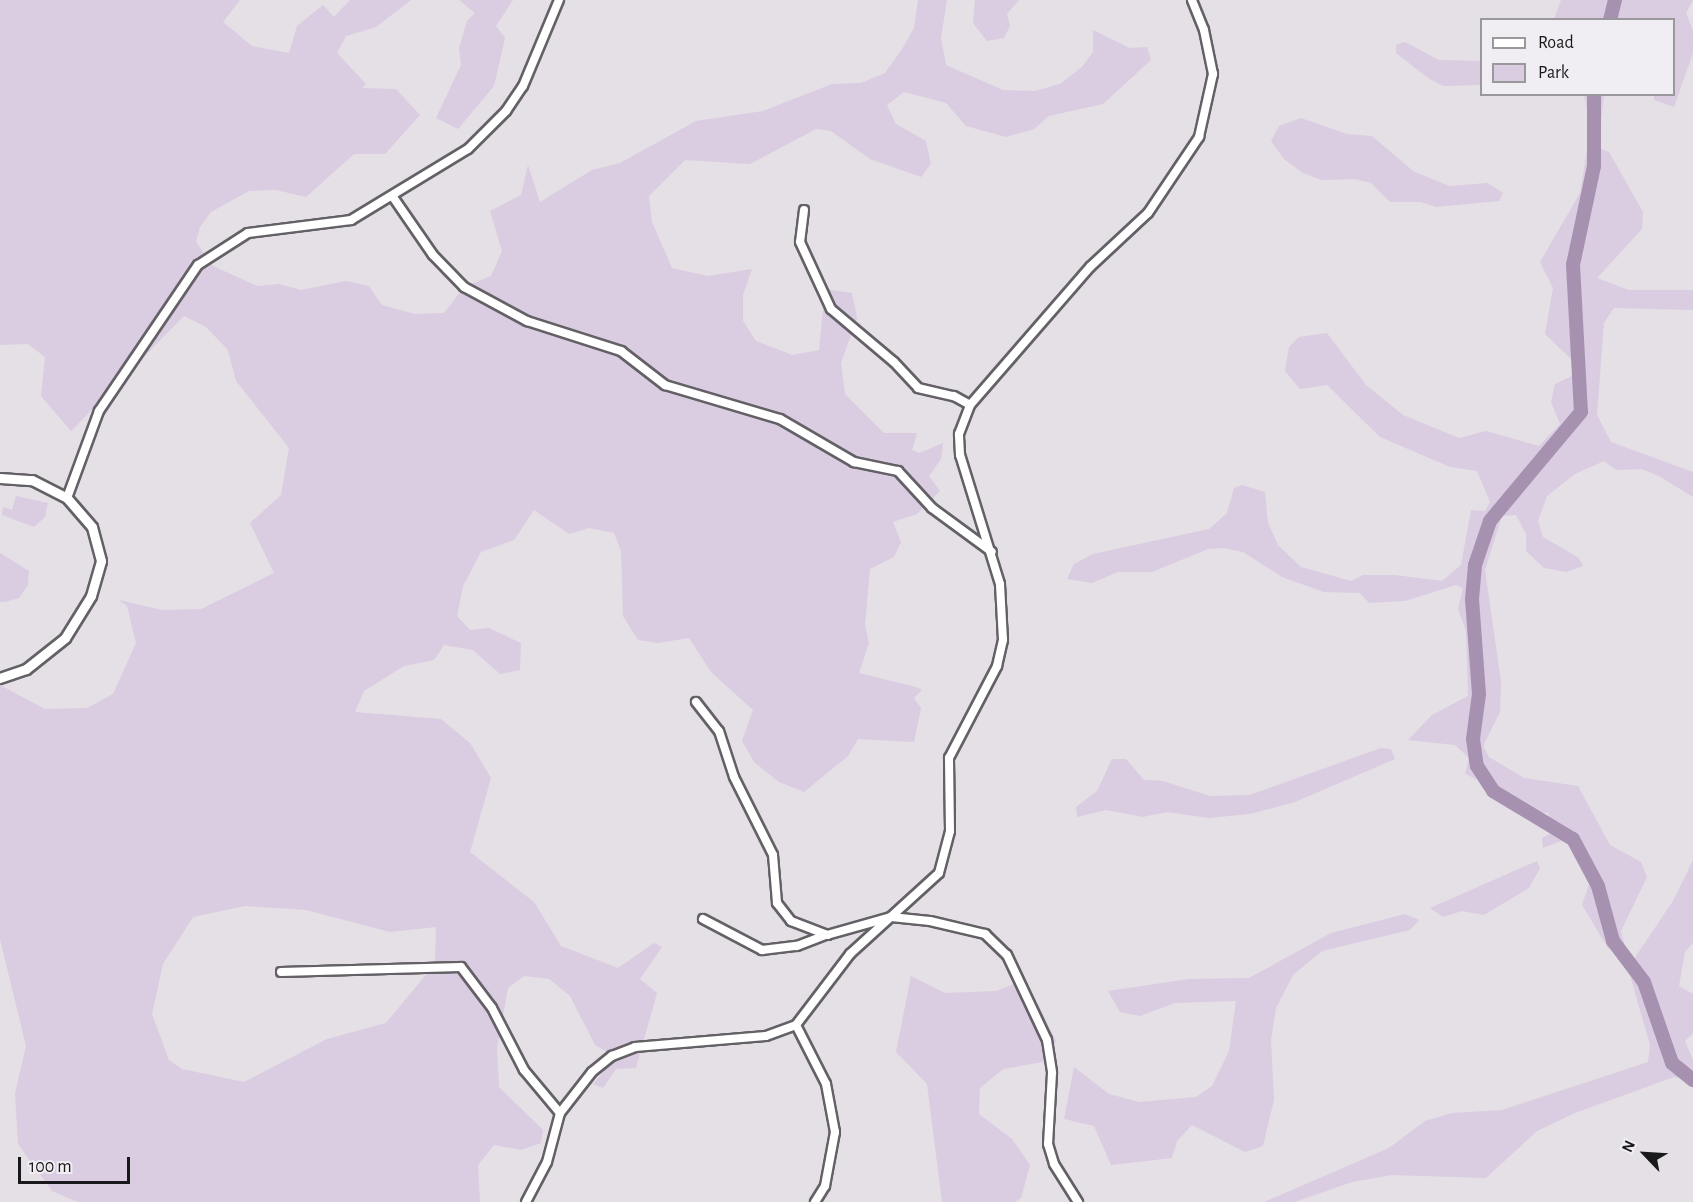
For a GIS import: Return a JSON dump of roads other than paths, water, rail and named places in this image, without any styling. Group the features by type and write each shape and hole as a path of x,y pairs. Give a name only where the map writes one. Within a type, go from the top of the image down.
{"street":[{"path":"67,498 99,411 206,258 248,233 351,220 393,197 468,149 507,111 535,62 559,0"},
{"path":"526,1202 547,1162 560,1113 592,1072 624,1050 766,1036 796,1025 850,954 934,882 944,864 950,831 949,758 997,666 1003,640 1000,584 959,449 970,405 1090,267 1148,213 1189,156 1207,118 1213,74 1204,30 1192,0"},
{"path":"393,197 433,255 464,287 527,321 621,351 665,385 780,419 854,462 898,471 932,508 992,552"},
{"path":"804,210 800,242 831,309 894,362 918,388 954,396 970,405"},
{"path":"0,478 32,480 67,498 85,516 97,540 98,581 57,647 26,669 0,678"},
{"path":"696,702 719,731 734,777 773,855 780,910 791,921 827,935"},
{"path":"703,919 762,950 797,946 891,917 974,930 994,940 1007,955 1047,1040 1052,1073 1048,1144 1060,1175 1078,1202"},
{"path":"281,972 461,966 492,1008 524,1070 560,1113"},
{"path":"796,1025 826,1084 835,1132 825,1186 815,1202"}],"waterway":[{"path":"1610,18 1615,0"},
{"path":"1594,96 1594,166 1573,265 1581,412 1490,521 1475,565 1472,599 1479,694 1473,739 1477,766 1493,791 1573,839 1598,886 1613,941 1644,982 1672,1063 1693,1080"}]}
